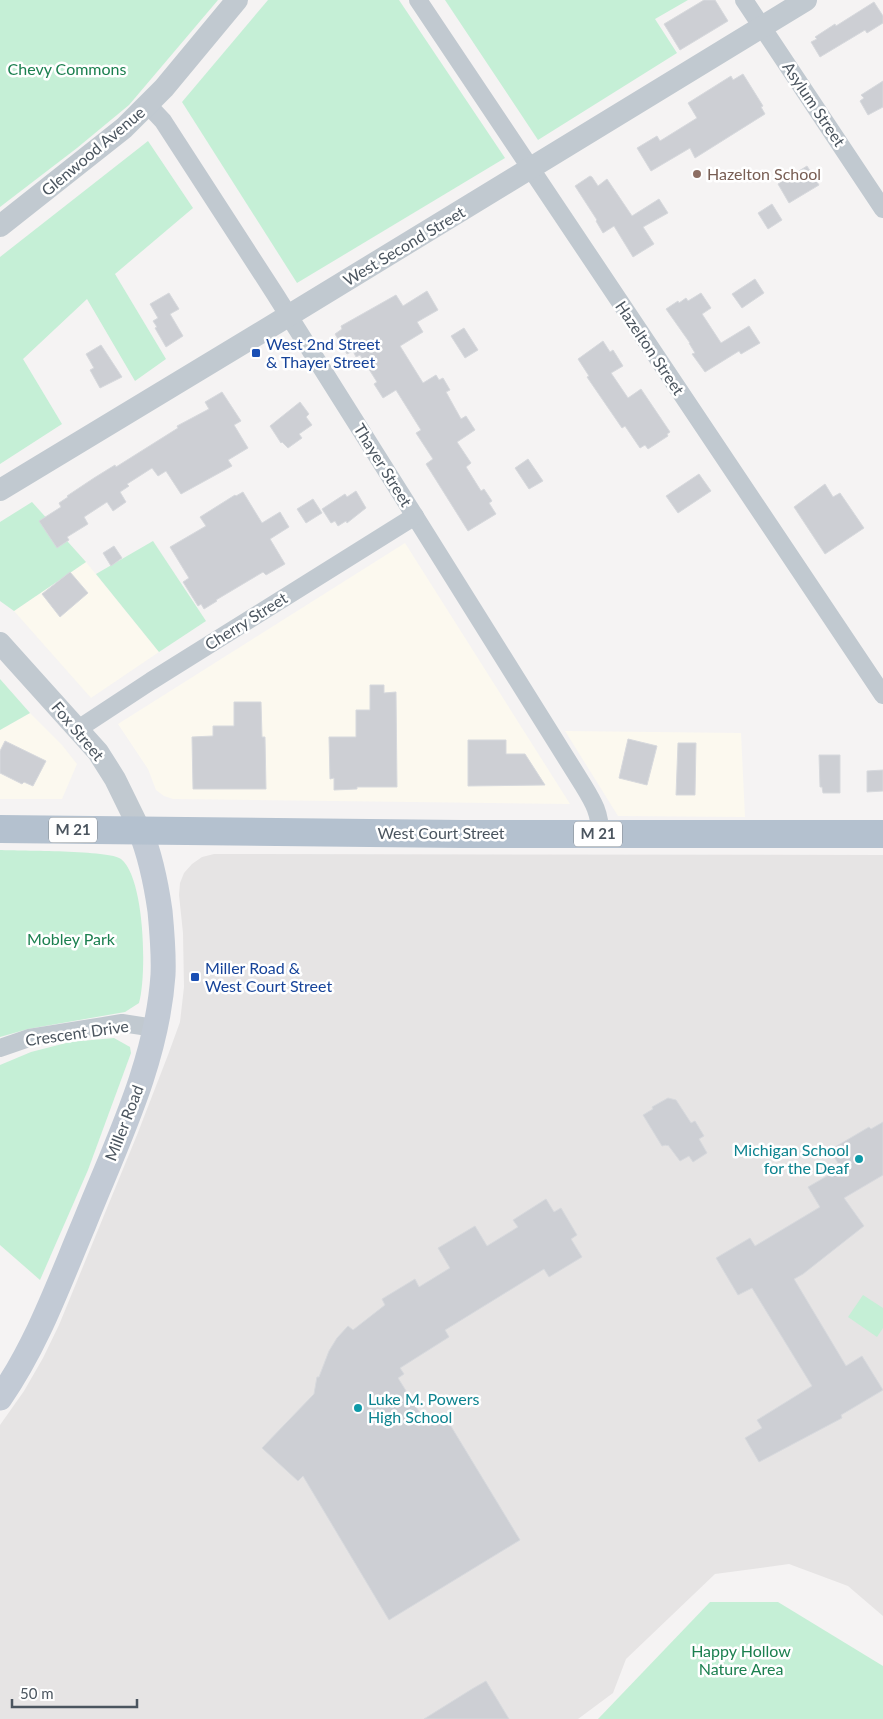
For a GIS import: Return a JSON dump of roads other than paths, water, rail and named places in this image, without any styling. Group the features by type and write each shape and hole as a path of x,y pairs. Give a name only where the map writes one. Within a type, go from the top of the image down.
{"main road":[{"name":"West Court Street","path":"0,829 600,834 883,834"},
{"name":"Miller Road","path":"0,1398 26,1355 61,1280 134,1099 149,1054 163,977 162,933 154,875 140,830"}],"street":[{"name":"Glenwood Avenue","path":"0,226 99,150 148,105 238,0"},
{"name":"Hazelton Street","path":"418,0 883,695"},
{"name":"Asylum Street","path":"744,0 883,209"},
{"name":"West Second Street","path":"0,490 806,0"},
{"name":"Thayer Street","path":"148,105 162,122 288,316 596,807 600,816 600,834"},
{"name":"Cherry Street","path":"78,728 415,516"},
{"name":"Fox Street","path":"0,643 98,752 110,771 140,830"},
{"name":"Crescent Drive","path":"0,1048 29,1038 122,1023 155,1028"}],"place":[{"name":"Hazelton School","path":"697,174"},
{"name":"West 2nd Street & Thayer Street","path":"256,353"},
{"name":"Miller Road & West Court Street","path":"195,977"},
{"name":"Michigan School for the Deaf","path":"859,1159"},
{"name":"Luke M. Powers High School","path":"358,1408"}],"park label":[{"name":"Chevy Commons","path":"67,69"},
{"name":"Mobley Park","path":"71,939"},
{"name":"Happy Hollow Nature Area","path":"741,1660"}]}
